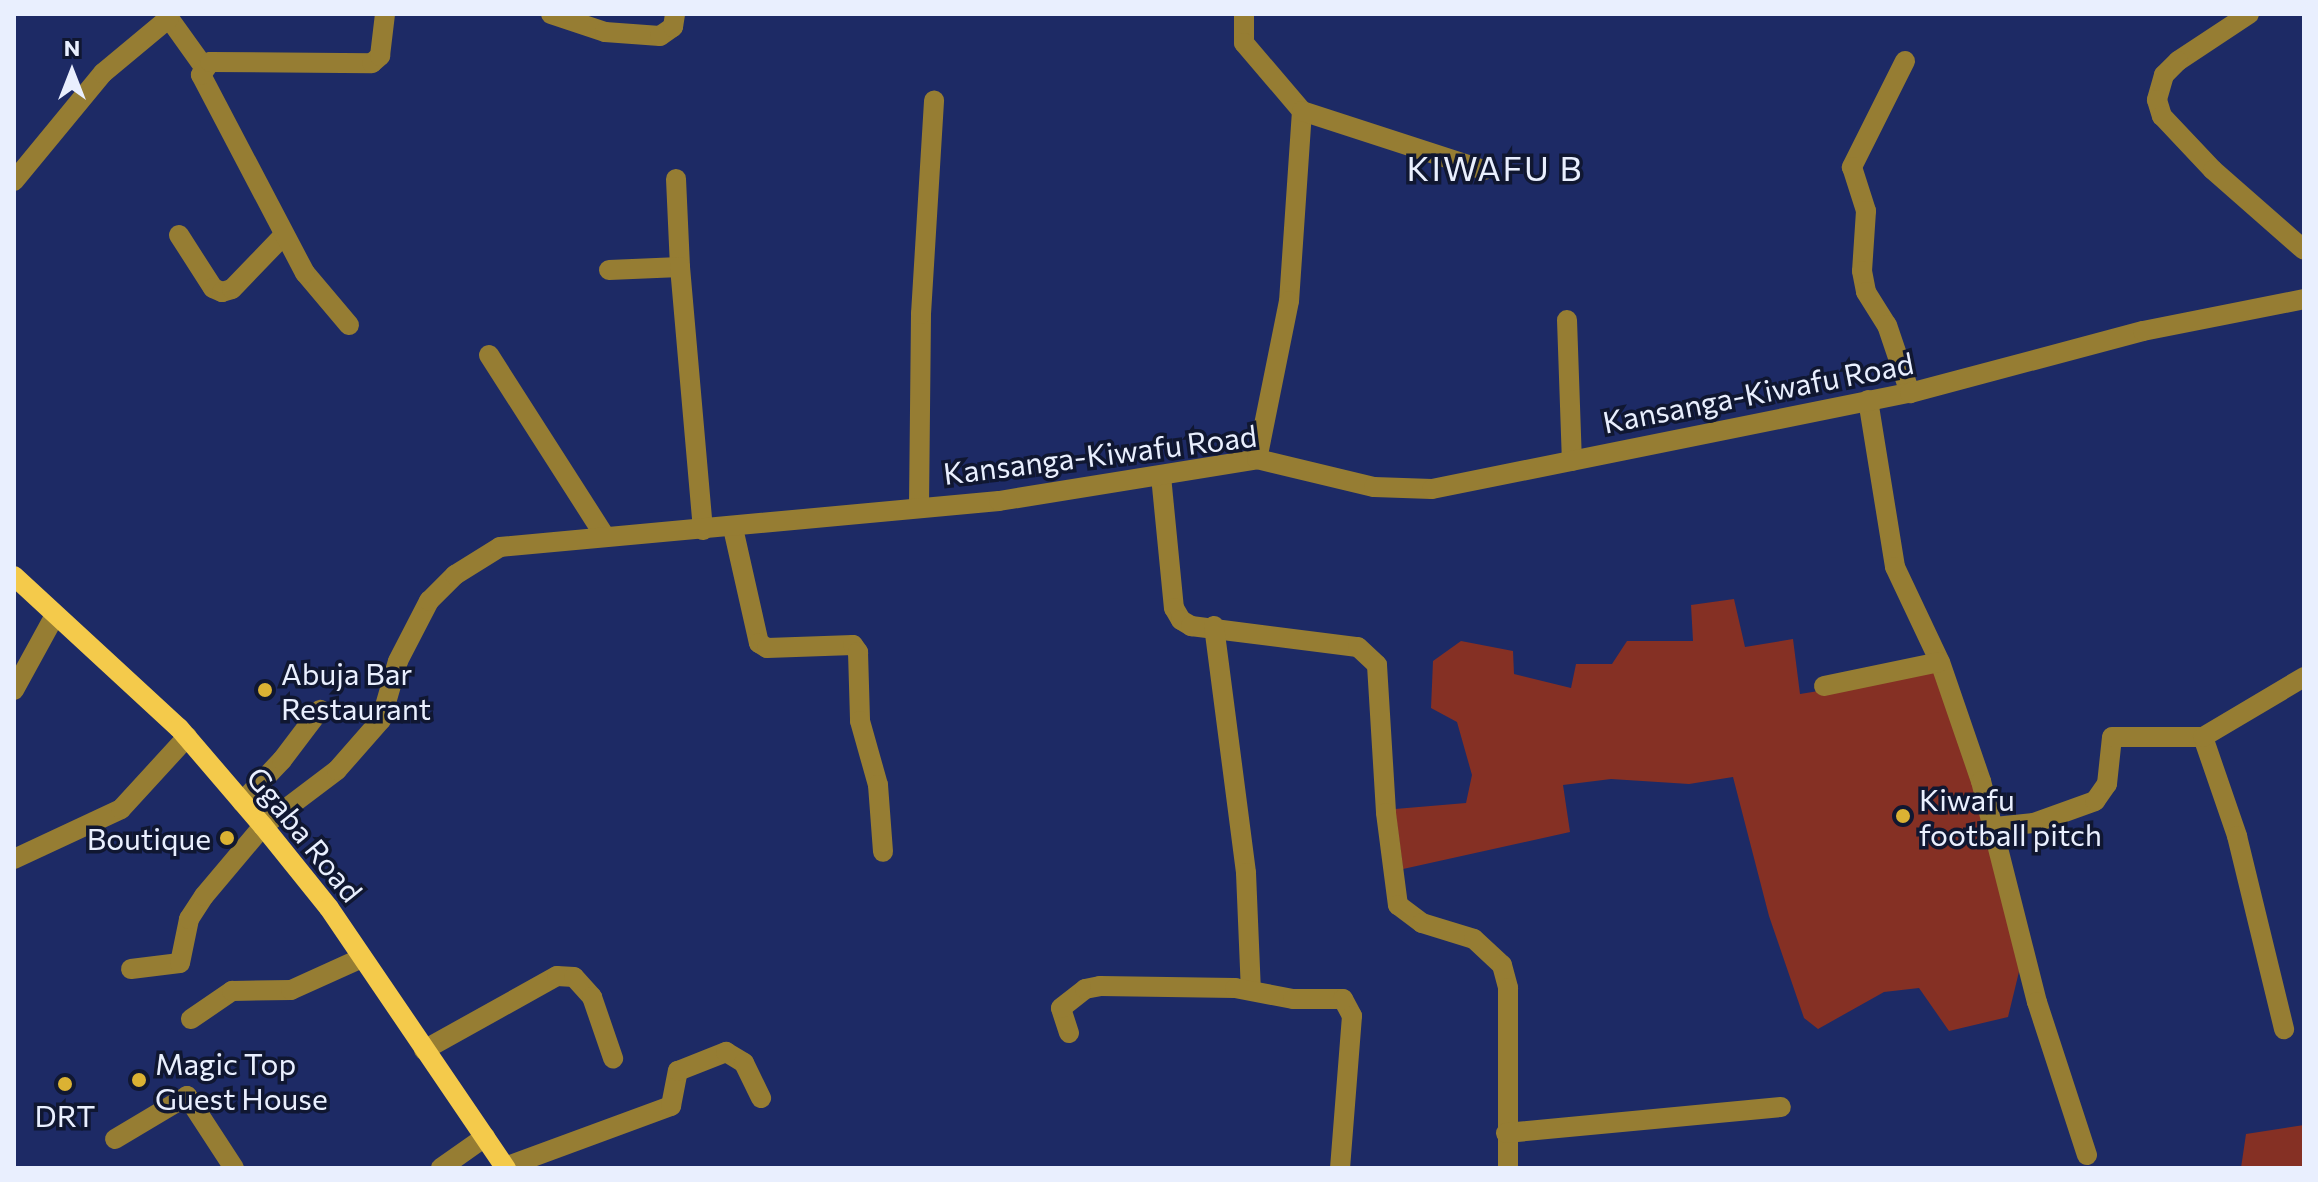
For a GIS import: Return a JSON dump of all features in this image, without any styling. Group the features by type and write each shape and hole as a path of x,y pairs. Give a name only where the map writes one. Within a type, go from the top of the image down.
{"main road":[{"name":"Ggaba Road","path":"14,576 187,737 263,826 362,958 505,1167"}],"street":[{"path":"204,67 210,62 372,63 380,56 385,14"},
{"path":"551,14 605,32 660,36 673,27 675,14"},
{"path":"1244,14 1244,43 1302,111 1484,170"},
{"path":"2249,14 2178,61 2164,75 2157,100 2162,116 2213,170 2304,250"},
{"path":"14,181 103,73 168,16 204,67 203,86 305,273 349,325"},
{"path":"1905,61 1852,167 1866,211 1866,292 1887,325 1910,393"},
{"path":"919,506 921,314 934,100"},
{"path":"1257,459 1289,301 1302,111"},
{"path":"676,179 680,267 703,530"},
{"path":"179,235 213,288 222,292 232,289 284,235"},
{"path":"609,270 680,267"},
{"name":"Kansanga-Kiwafu Road","path":"131,969 180,963 189,919 263,826 360,747 381,720 411,633 429,601 455,575 500,547 604,535 733,528 1062,493 1257,459 1406,491 1910,393 2143,331 2304,299"},
{"path":"1567,320 1572,461"},
{"path":"489,355 604,535"},
{"path":"1868,400 1895,567 1940,662 1995,827 2037,1002 2087,1155"},
{"path":"1161,476 1174,608 1191,626 1296,635 1358,647 1372,655 1377,665 1393,891 1407,915 1474,939 1502,965 1508,988 1508,1168"},
{"path":"733,528 759,643 767,648 853,645 858,652 860,721 878,785 883,852"},
{"path":"14,690 55,615"},
{"path":"1214,626 1246,873 1251,990"},
{"path":"1824,686 1940,662"},
{"path":"1995,827 2034,823 2095,801 2107,784 2109,740 2118,735 2203,737 2304,677"},
{"path":"242,802 282,760 320,710"},
{"path":"14,859 121,809 187,737"},
{"path":"2203,737 2237,836 2284,1029"},
{"path":"191,1019 232,991 291,990 362,958"},
{"path":"424,1050 557,976 574,977 592,997 613,1058"},
{"path":"1069,1033 1061,1008 1100,986 1251,990 1293,999 1343,999 1351,1008 1340,1168"},
{"path":"505,1167 671,1106 678,1071 726,1052 744,1063 761,1098"},
{"path":"115,1139 187,1096 234,1168"},
{"path":"1506,1133 1781,1107"},
{"path":"441,1168 485,1137"}],"shaded area":[{"path":"1734,599 1745,647 1793,639 1800,694 1936,672 2026,943 2008,1017 1949,1031 1919,988 1884,992 1818,1029 1804,1018 1769,916 1733,777 1689,784 1611,779 1563,785 1570,832 1403,869 1395,809 1466,803 1472,775 1457,722 1431,708 1433,661 1461,641 1513,651 1514,674 1571,688 1576,664 1612,664 1627,641 1693,641 1691,605"},
{"path":"2304,1125 2304,1168 2241,1168 2246,1134"}],"place":[{"name":"Abuja Bar Restaurant","path":"265,690"},
{"name":"Kiwafu football pitch","path":"1903,816"},
{"name":"Boutique","path":"227,838"},
{"name":"Magic Top Guest House","path":"139,1080"},
{"name":"DRT","path":"65,1084"}],"district":[{"name":"KIWAFU B","path":"1495,168"}]}
